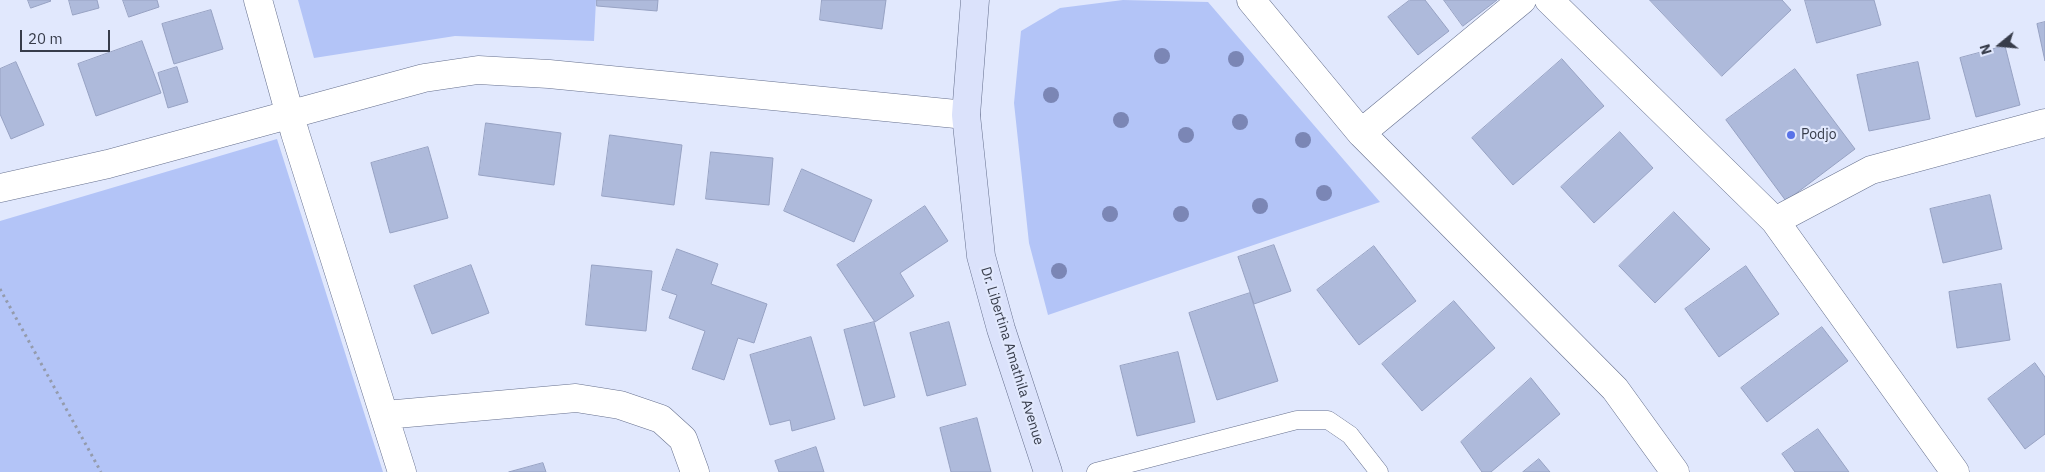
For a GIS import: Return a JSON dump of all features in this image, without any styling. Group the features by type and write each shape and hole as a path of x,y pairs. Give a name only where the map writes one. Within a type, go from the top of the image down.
{"street":[{"path":"258,0 289,114 402,472"},
{"name":"Dr. Libertina Amathila Avenue","path":"975,0 966,115 981,256 1001,329 1048,472"},
{"path":"1251,0 1361,133 1615,389 1675,472"},
{"path":"1361,133 1522,0"},
{"path":"1549,0 1775,221 1955,472"},
{"path":"0,188 108,164 424,78 478,70 549,74 966,115"},
{"path":"1775,221 1871,170 2045,123"},
{"path":"385,415 576,398 620,405 661,419 683,439 695,472"}],"lane":[{"path":"1096,472 1297,420 1328,420 1350,435 1380,472"}],"path":[{"path":"0,288 101,472"}],"shaded area":[{"path":"298,0 596,0 594,41 455,36 314,58"},
{"path":"1123,0 1208,2 1380,202 1048,315 1029,243 1014,103 1021,31 1060,8"},
{"path":"277,139 383,472 0,472 0,221"}],"building":[{"path":"28,0 50,0 51,1 31,8"},
{"path":"69,0 97,0 99,8 73,15"},
{"path":"123,0 157,0 159,7 129,17"},
{"path":"597,0 658,0 657,11 597,6"},
{"path":"822,0 886,0 882,29 820,20"},
{"path":"1410,0 1425,0 1449,31 1418,55 1388,17"},
{"path":"1444,0 1497,0 1463,26"},
{"path":"1650,0 1782,0 1791,10 1722,76"},
{"path":"1805,0 1874,0 1881,25 1817,43"},
{"path":"211,10 223,49 174,64 162,24"},
{"path":"2045,22 2045,61 2037,24"},
{"path":"142,41 161,93 96,116 78,64"},
{"path":"2005,46 2020,105 1976,117 1960,58"},
{"path":"1562,59 1604,106 1513,185 1472,138"},
{"path":"16,62 44,125 11,139 0,114 0,69"},
{"path":"1918,62 1930,119 1869,131 1857,75"},
{"path":"177,67 188,102 168,108 158,73"},
{"name":"Podjo","path":"1795,69 1855,149 1786,201 1726,120"},
{"path":"486,123 561,133 554,185 479,175"},
{"path":"1620,132 1653,168 1594,223 1561,187"},
{"path":"610,135 682,145 674,205 602,196"},
{"path":"428,147 448,218 390,233 371,163"},
{"path":"711,152 773,158 769,205 706,199"},
{"path":"802,169 872,200 854,242 784,211"},
{"path":"1990,195 2002,249 1943,263 1930,209"},
{"path":"925,206 948,241 900,273 914,296 875,322 837,265"},
{"path":"1674,212 1710,249 1655,303 1619,266"},
{"path":"1274,245 1291,291 1254,304 1238,257"},
{"path":"1374,246 1416,301 1359,345 1317,290"},
{"path":"677,249 718,264 711,284 767,304 754,343 738,338 724,380 692,369 705,331 669,318 677,295 662,290"},
{"path":"471,265 489,313 432,334 414,286"},
{"path":"592,265 652,271 646,331 586,325"},
{"path":"1746,266 1779,314 1719,357 1685,309"},
{"path":"2001,284 2010,340 1957,348 1949,292"},
{"path":"1250,293 1278,381 1217,400 1189,313"},
{"path":"1454,301 1495,348 1422,411 1382,364"},
{"path":"874,322 895,397 864,406 844,330"},
{"path":"949,322 966,385 927,396 910,333"},
{"path":"1822,327 1848,361 1767,422 1741,388"},
{"path":"811,337 835,419 792,431 790,420 770,425 750,355"},
{"path":"1178,352 1195,422 1137,436 1120,366"},
{"path":"2035,363 2045,377 2045,434 2025,449 1988,399"},
{"path":"1531,378 1560,414 1491,472 1482,472 1461,442"},
{"path":"977,418 991,472 951,472 940,428"},
{"path":"1818,429 1849,472 1795,472 1782,454"},
{"path":"816,447 824,472 779,472 775,461"},
{"path":"1539,459 1550,472 1523,472"},
{"path":"543,463 546,472 509,472"}],"place":[{"name":"Podjo","path":"1791,135"}]}
